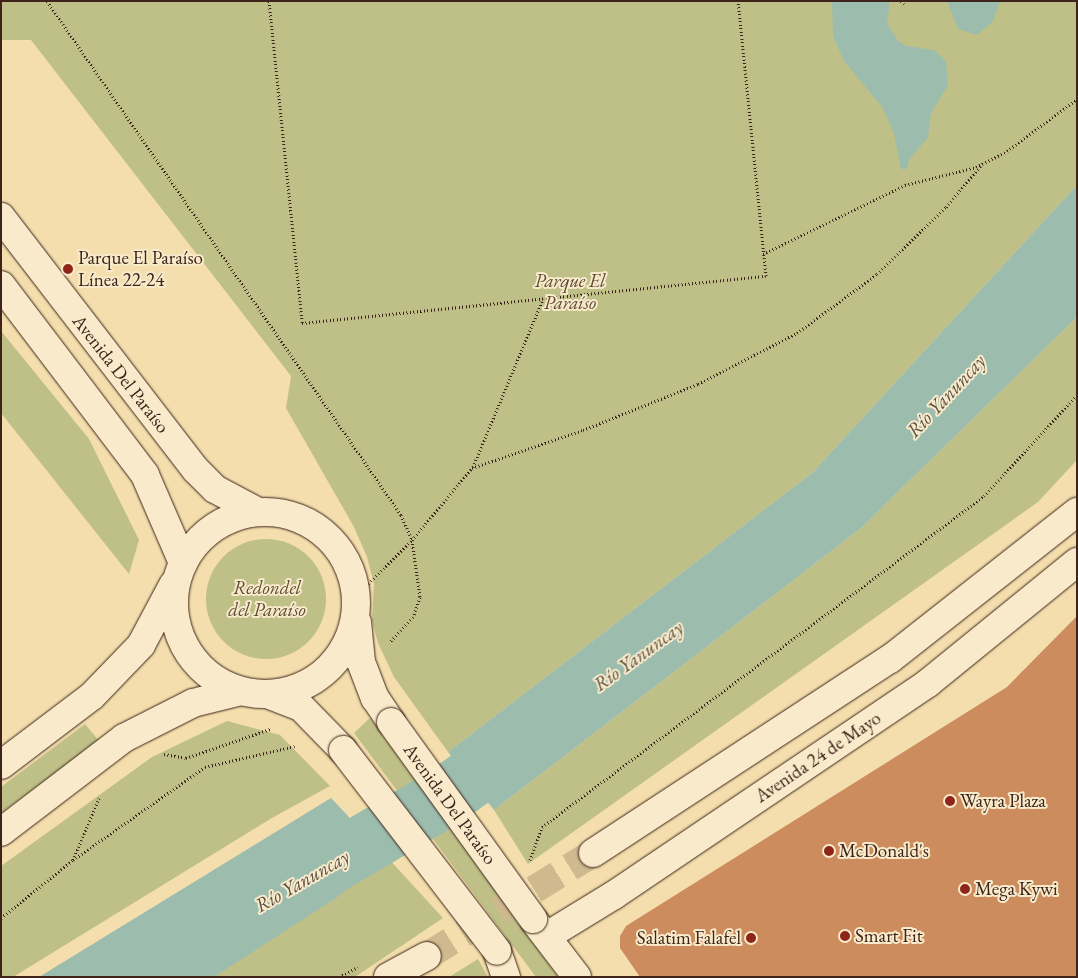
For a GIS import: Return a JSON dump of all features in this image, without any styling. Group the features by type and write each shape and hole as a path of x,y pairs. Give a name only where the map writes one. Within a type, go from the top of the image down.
{"main road":[{"name":"Avenida Del Paraíso","path":"1,217 196,470 215,489 258,512 286,514 312,524 334,542 350,567 365,671 375,698 576,977"},
{"path":"1,285 145,475 180,570 174,600 176,624 184,647 199,666 218,682 240,691 267,694 301,706 326,733 497,950 506,977"},
{"path":"1,765 92,696 141,645 196,543 214,528 235,517 258,512"},
{"path":"593,853 890,659 1077,512"},
{"name":"Avenida 24 de Mayo","path":"540,927 614,895 928,683 1077,562"},
{"path":"267,694 296,689 326,671 341,655 351,637 356,605"},
{"path":"1,832 124,738 193,703 240,691"},
{"path":"388,977 427,956"}],"path":[{"path":"47,1 401,515 412,540 420,597 418,608 365,671"},
{"path":"269,1 302,323 766,276 738,1"},
{"path":"764,254 905,185 983,163 1033,135 1077,99"},
{"path":"472,468 583,430 698,384 797,333 877,274 946,207 983,163"},
{"path":"356,605 472,468 543,298"},
{"path":"528,864 542,827 984,496 1077,395"},
{"path":"124,738 142,750 186,758 326,733"},
{"path":"1,918 73,860 205,767 302,745 326,733"},
{"path":"73,860 103,788"}],"green space":[{"name":"Parque El Paraíso","path":"1,1 1077,1 1077,185 812,473 448,752 394,677 378,643 372,621 374,584 367,557 354,527 286,408 291,376 31,40 1,40"},
{"path":"1077,317 1077,460 1038,502 528,864 494,810 860,529"},
{"path":"1,331 89,439 139,540 129,574 1,413"},
{"name":"Redondel del Paraíso","path":"266,539 289,543 309,556 322,576 326,599 322,622 309,642 289,655 266,659 243,655 223,642 210,622 206,599 210,576 223,556 243,543"},
{"path":"370,718 558,977 536,977 354,733"},
{"path":"227,721 280,735 330,786 272,818 13,977 1,977 1,866 152,757"},
{"path":"85,724 99,741 1,813 1,787"},
{"path":"387,857 443,918 355,977 212,977"},
{"path":"478,959 488,977 449,977"}],"water":[{"path":"832,1 890,1 887,23 898,41 906,46 934,50 946,61 948,85 931,113 928,137 909,160 907,169 901,169 894,134 883,108 844,61 833,36"},
{"path":"947,1 1000,1 993,21 977,35 958,29"},
{"path":"1077,185 1077,317 860,529 494,810 448,752 812,473"},
{"path":"331,798 387,857 336,898 214,977 39,977"}],"building":[{"name":"Wayra Plaza","path":"1077,616 1077,977 640,977 620,948 620,936 626,926 1007,687"}],"waterway":[{"name":"Río Yanuncay","path":"300,882 445,797 536,731"}],"tunnel":[{"path":"427,956 593,853"}],"place":[{"name":"Parque El Paraíso Línea 22-24","path":"68,269"},
{"name":"Wayra Plaza","path":"950,801"},
{"name":"McDonald's","path":"829,851"},
{"name":"Mega Kywi","path":"965,889"},
{"name":"Smart Fit","path":"845,936"},
{"name":"Salatim Falafel","path":"751,938"}]}
